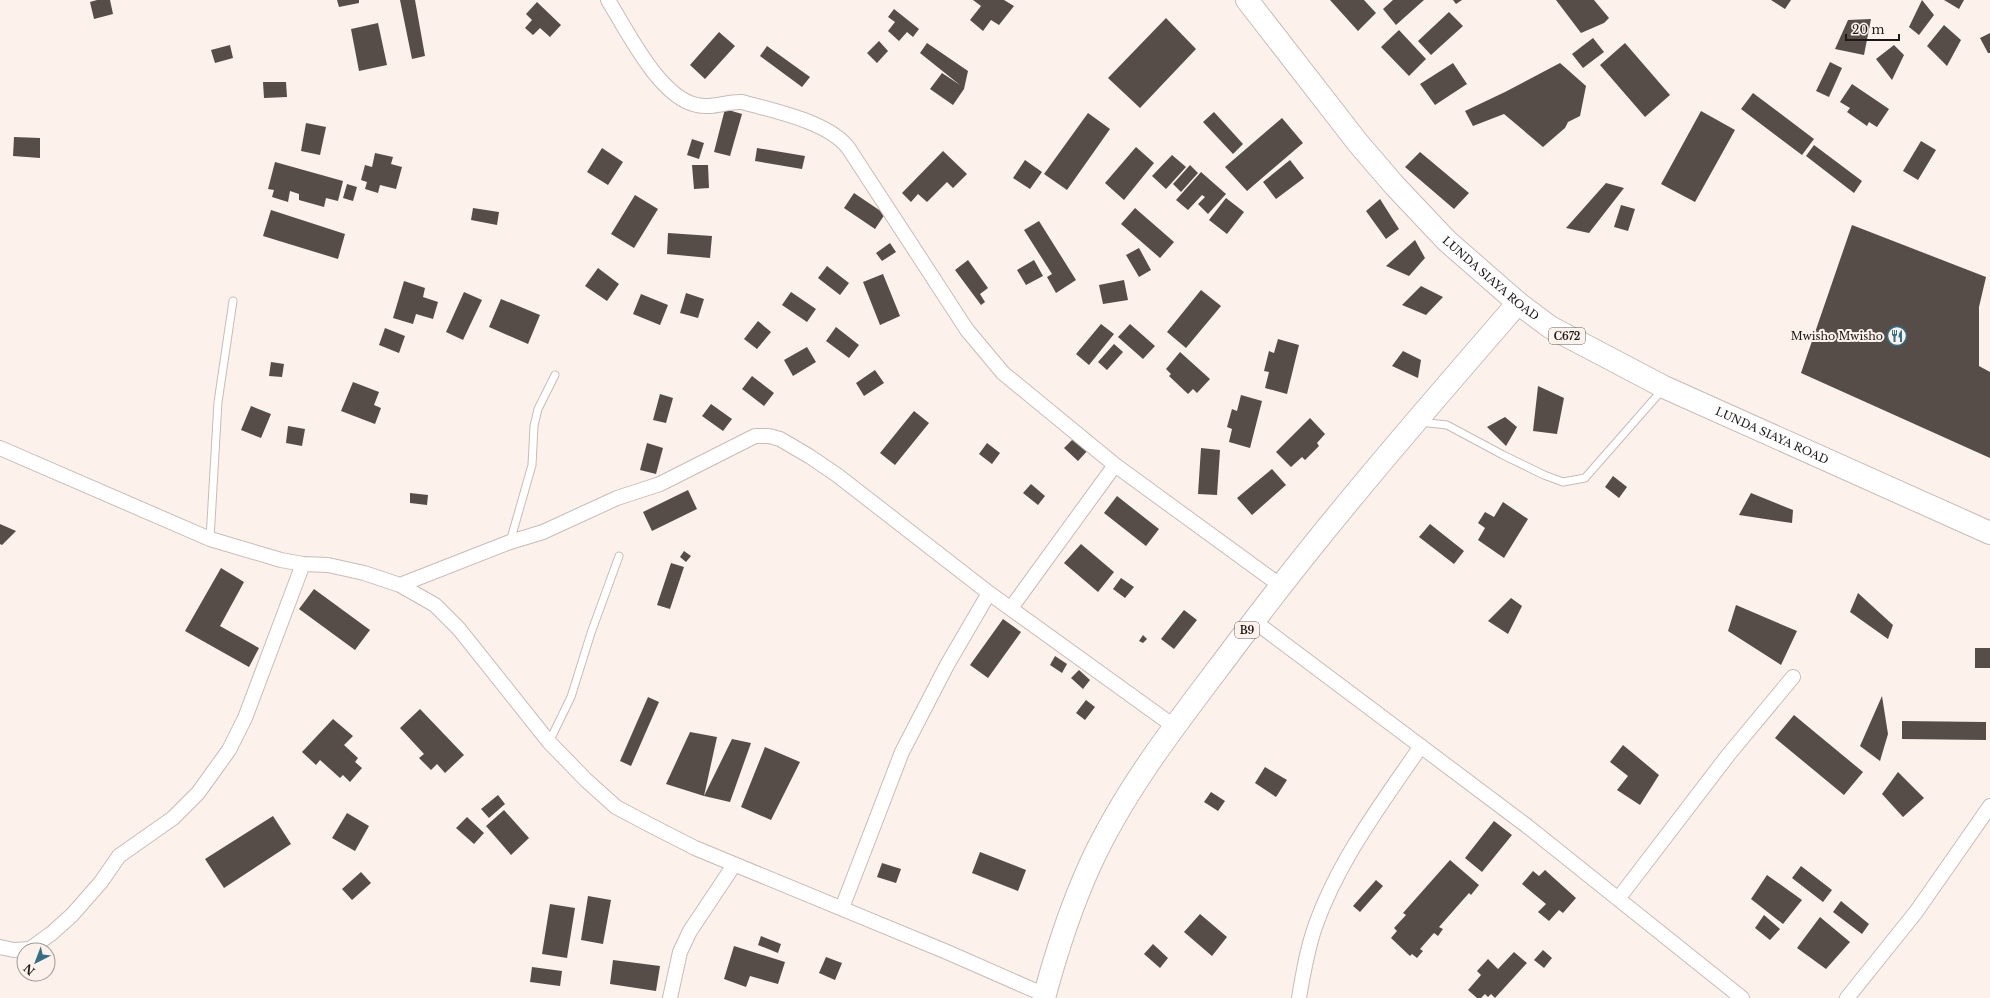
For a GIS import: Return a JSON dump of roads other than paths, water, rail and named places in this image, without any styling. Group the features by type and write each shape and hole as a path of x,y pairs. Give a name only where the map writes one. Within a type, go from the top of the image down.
{"main road":[{"name":"LUNDA SIAYA ROAD","path":"1247,0 1349,131 1395,186 1447,241 1518,303 1550,327 1664,387 1990,533"},
{"name":"B9","path":"1045,996 1070,916 1090,865 1111,825 1175,727 1281,586 1415,422 1518,303"}],"street":[{"path":"608,0 655,75 665,86 680,98 695,105 708,107 733,101 742,102 809,123 838,136 849,149 971,335 1003,372 1019,387 1115,465 1281,586"},
{"path":"400,585 510,542 542,532 617,498 660,484 754,436 769,436 780,439 837,475 989,593 1175,727"},
{"path":"0,448 142,511 210,539 303,564 328,565 364,572 400,585 435,605 459,628 549,742 586,780 616,806 650,826 734,865 842,908 1045,996"},
{"path":"1011,608 1115,465"},
{"path":"0,947 14,950 30,949 52,933 72,915 86,899 119,856 173,818 198,793 230,750 245,718 303,564"},
{"path":"842,908 902,752 947,665 989,593"},
{"path":"1254,621 1527,826 1742,998"},
{"path":"1618,899 1729,754 1793,677"},
{"path":"1299,998 1306,956 1331,889 1382,804 1421,746"},
{"path":"1847,998 1916,912 1990,806"},
{"path":"670,998 680,952 690,931 734,865"}],"lane":[{"path":"210,539 218,402 233,301"},
{"path":"510,542 532,465 534,426 538,409 555,375"},
{"path":"1415,422 1447,425 1517,462 1563,482 1585,478 1664,387"},
{"path":"549,742 571,697 591,633 620,556"}],"place":[{"name":"Mwisho Mwisho","path":"1897,336"}]}
